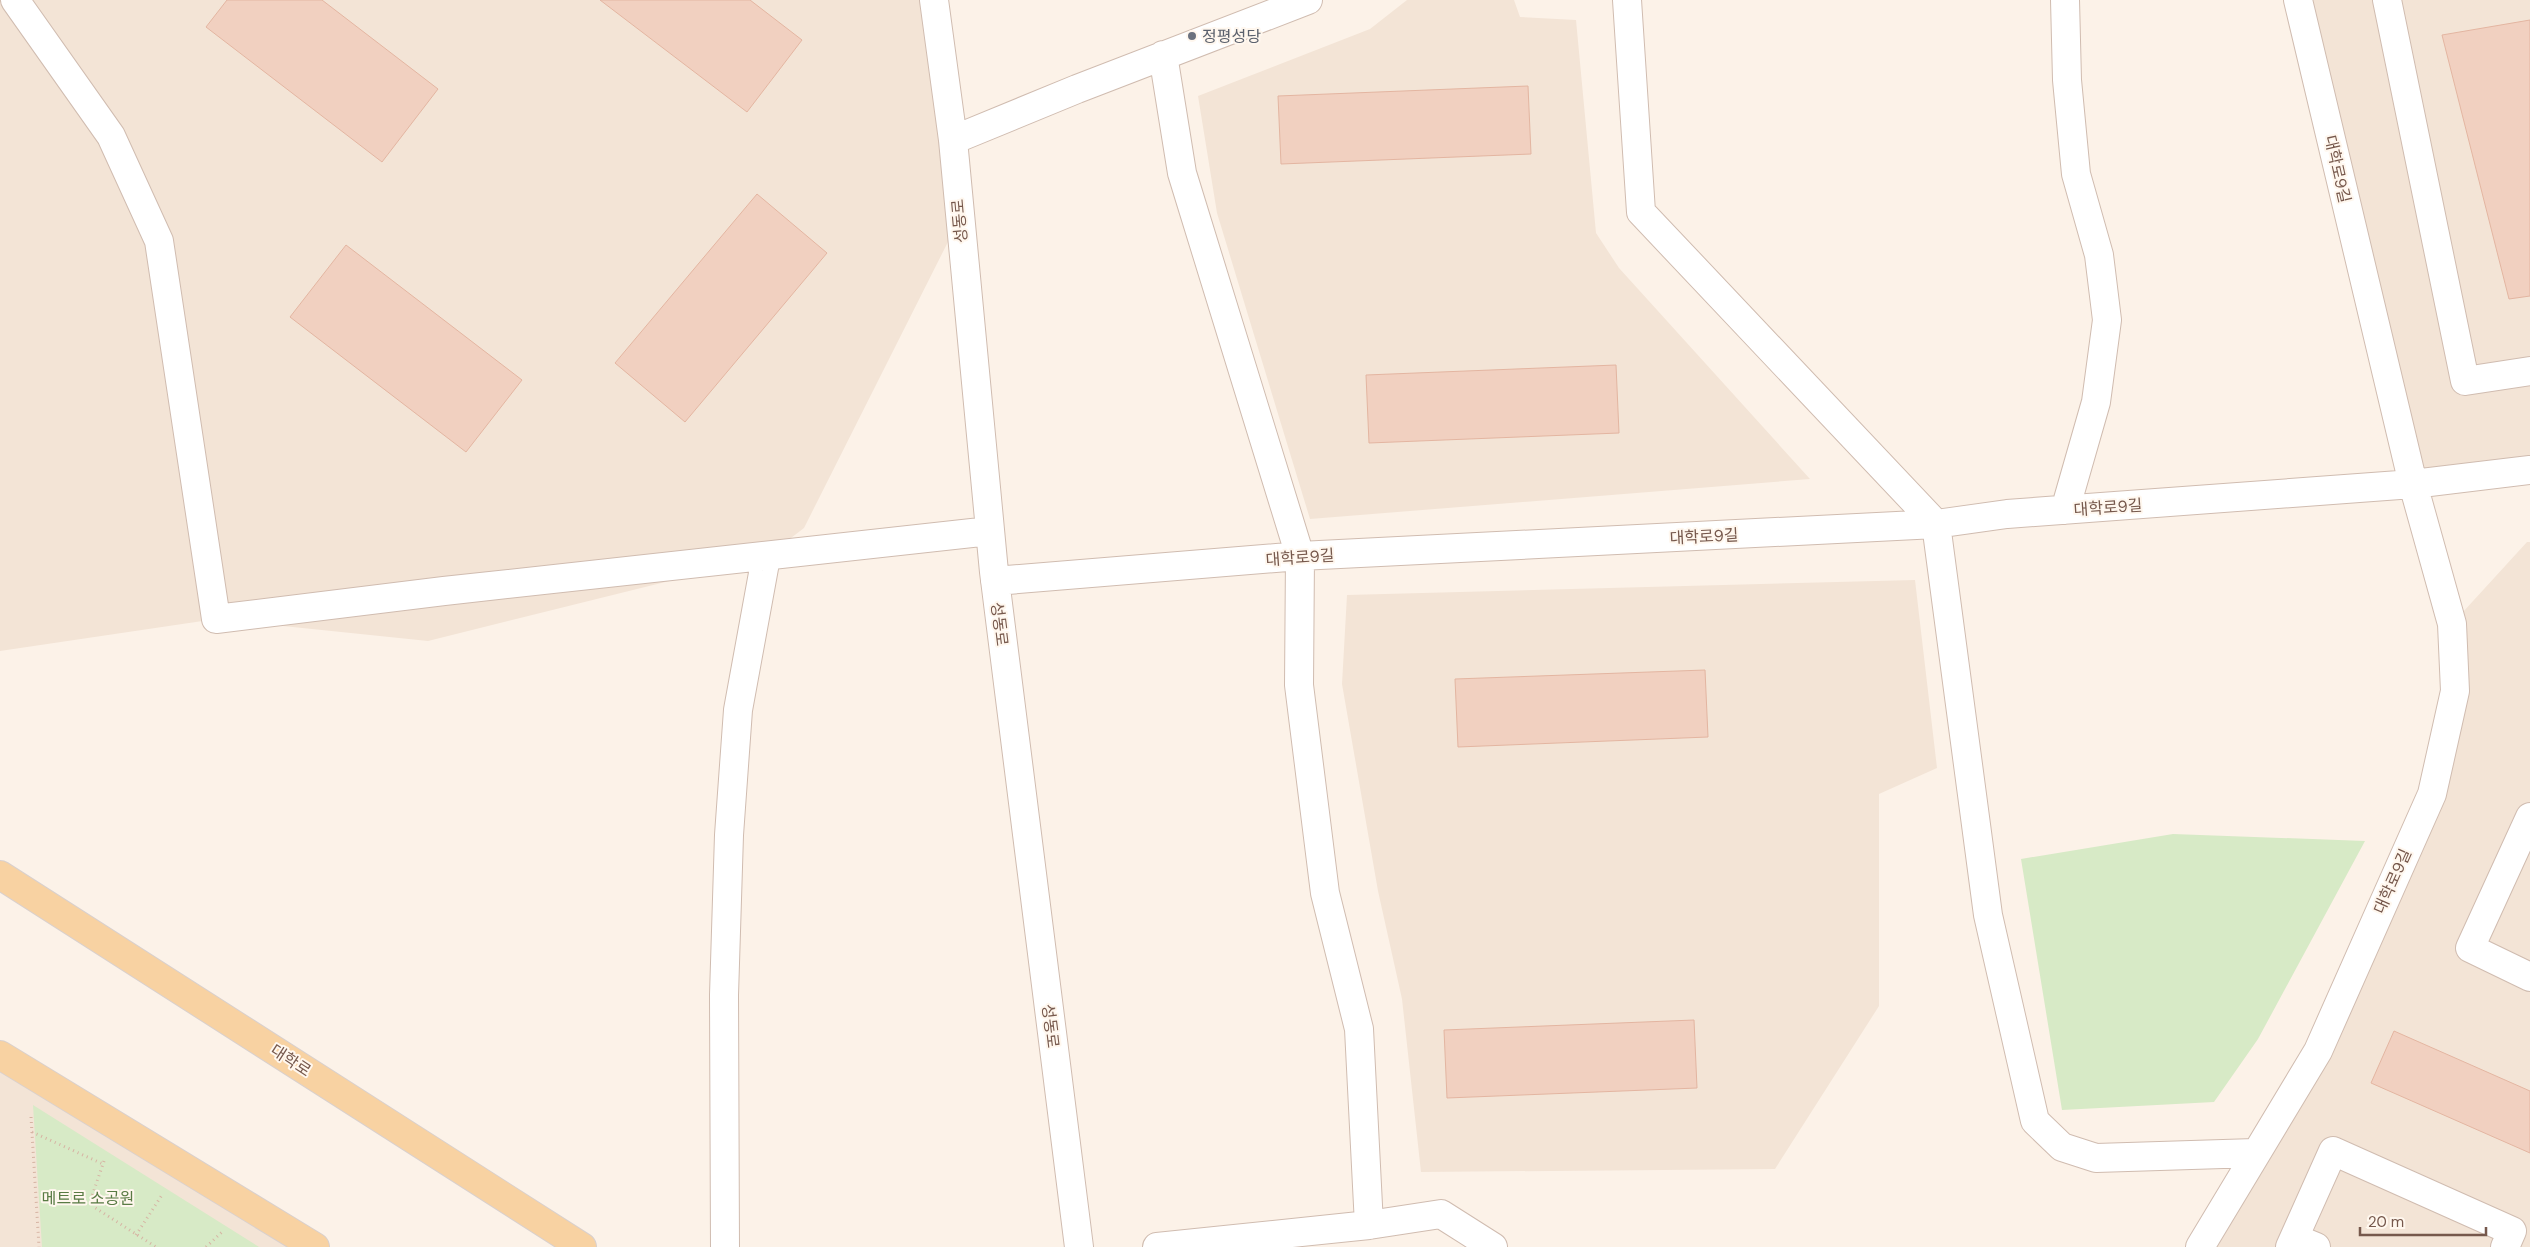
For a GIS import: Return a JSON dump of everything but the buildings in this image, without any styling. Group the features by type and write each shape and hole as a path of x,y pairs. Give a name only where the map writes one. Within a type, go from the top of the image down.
{"main road":[{"name":"대학로","path":"0,874 582,1247"},
{"path":"0,1055 315,1247"}],"street":[{"path":"15,0 111,136 159,241 216,619 444,591 990,531"},
{"name":"성동로","path":"934,0 952,140 995,581 1079,1247"},
{"path":"952,140 1163,55 1308,0"},
{"path":"1627,0 1641,212 1936,524 1988,914 2035,1121 2062,1147 2096,1158 2255,1153"},
{"path":"2065,0 2067,80 2076,174 2100,255 2107,320 2096,402 2065,510"},
{"name":"대학로9길","path":"2200,1247 2318,1051 2384,898 2432,794 2455,691 2452,624 2413,484 2298,0"},
{"path":"2387,0 2464,381 2530,371"},
{"path":"1163,55 1182,173 1300,556 1299,685 1325,893 1359,1029 1369,1225"},
{"name":"대학로9길","path":"995,581 1300,556 1936,524 2007,514 2413,484 2530,470"},
{"path":"725,1247 724,995 729,836 738,710 766,557"},
{"path":"2530,817 2523,850 2470,948 2530,977"},
{"path":"2300,1244 2333,1152 2512,1231 2505,1247"},
{"path":"1157,1247 1369,1225 1441,1214 1493,1247"}],"path":[{"path":"31,1116 39,1247"},
{"path":"32,1132 103,1164"},
{"path":"106,1156 92,1202 98,1211 156,1247"},
{"path":"136,1234 163,1194"},
{"path":"206,1247 225,1230"}],"shaded area":[{"path":"0,0 931,0 959,220 804,528 766,557 428,641 216,619 0,651"},
{"path":"1407,0 1514,0 1520,17 1576,20 1596,233 1619,268 1810,479 1310,519 1217,213 1198,96 1370,29"},
{"path":"2293,0 2530,0 2530,470 2413,484"},
{"path":"2527,542 2530,542 2530,1247 2210,1247 2436,775 2452,624"},
{"path":"1915,580 1937,768 1879,794 1879,1006 1775,1169 1421,1172 1402,999 1378,891 1342,684 1347,595"},
{"path":"0,1057 315,1247 0,1247"}],"green space":[{"path":"2173,834 2365,841 2258,1039 2214,1102 2062,1110 2021,859"},
{"name":"메트로 소공원","path":"33,1105 259,1247 42,1247"}],"place":[{"name":"정평성당","path":"1192,36"}]}
